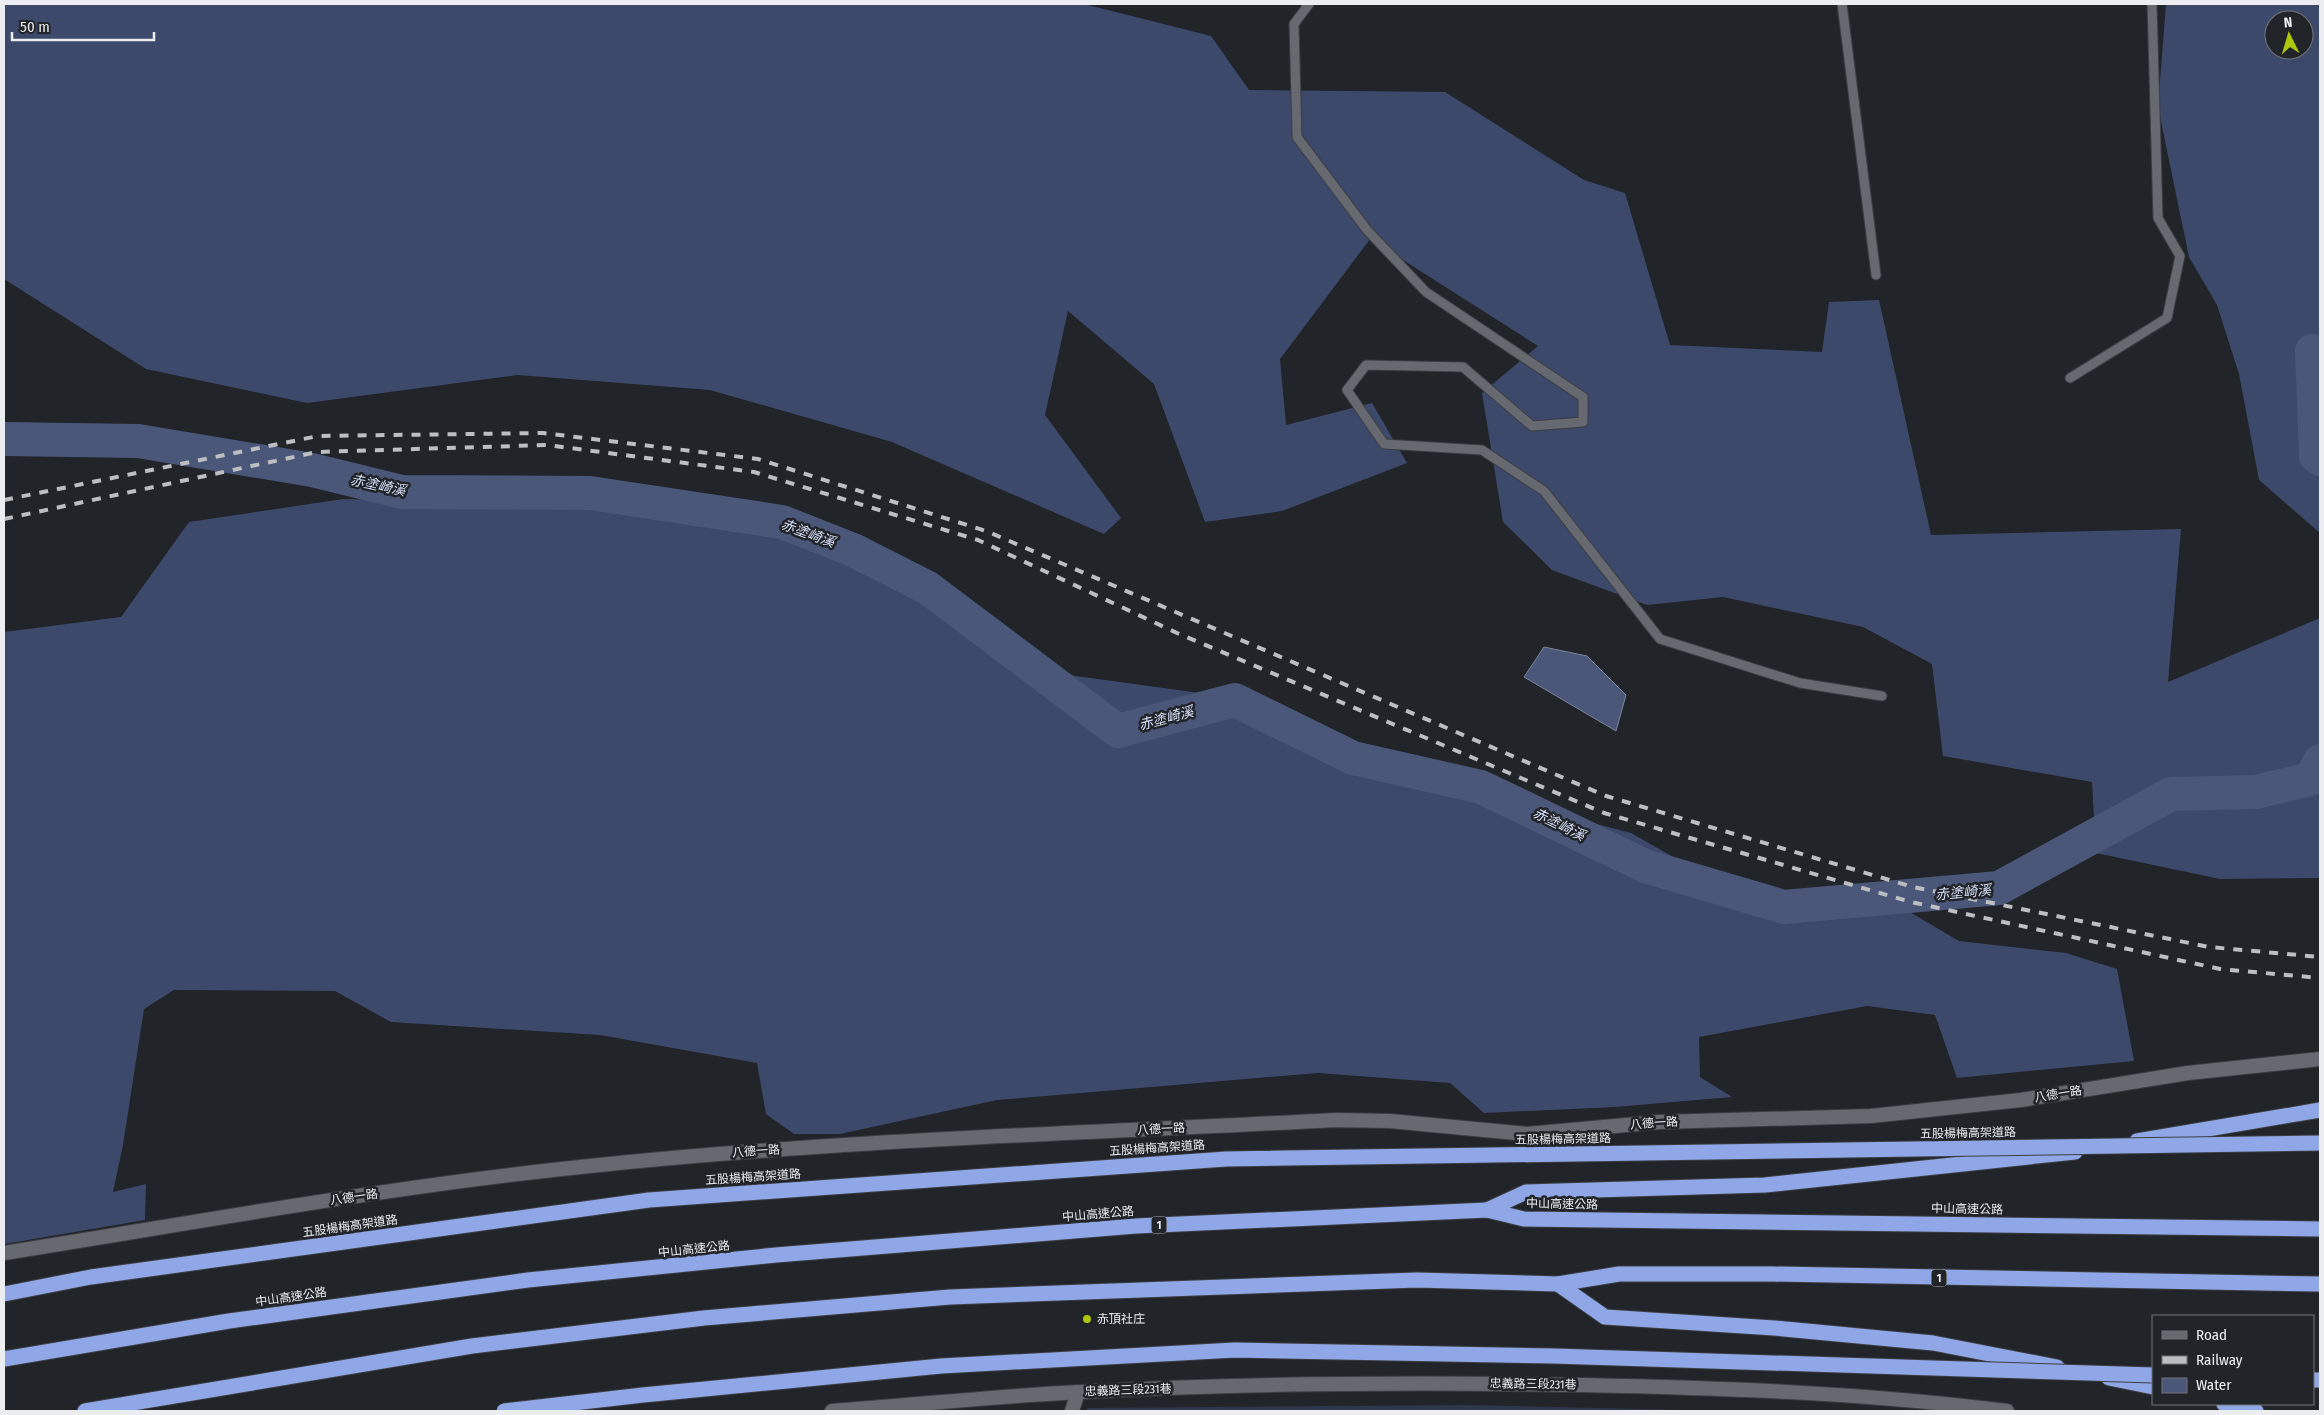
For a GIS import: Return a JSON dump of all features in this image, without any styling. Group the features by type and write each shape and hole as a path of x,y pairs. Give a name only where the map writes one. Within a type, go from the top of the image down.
{"highway":[{"path":"1487,1210 1526,1192 1756,1186 1875,1175 2069,1153 2320,1110"},
{"name":"五股楊梅高架道路","path":"4,1294 91,1276 650,1200 1216,1159 2320,1143"},
{"name":"中山高速公路","path":"4,1359 230,1321 528,1280 1136,1226 1487,1210 1524,1219 2320,1229"},
{"name":"1","path":"85,1411 472,1346 723,1316 950,1297 1417,1280 1558,1284 1619,1274 1773,1274 2183,1284 2320,1284"},
{"path":"1558,1284 1606,1317 1774,1328 1933,1343 2152,1387"},
{"path":"504,1411 643,1395 941,1366 1235,1350 1564,1356 2152,1375"},
{"path":"2229,1405 2256,1411"}],"street":[{"name":"八德一路","path":"4,1253 333,1199 586,1166 744,1151 1336,1120 1390,1122 1527,1134 1659,1122 1871,1116 2020,1100 2188,1073 2320,1059"},
{"name":"忠義路三段231巷","path":"1072,1411 1078,1392 1300,1384 1469,1383 1658,1386 1844,1394 2007,1411"},
{"path":"832,1411 1078,1392"}],"lane":[{"path":"1309,4 1294,24 1298,137 1368,230 1426,292 1582,397 1583,422 1532,426 1463,367 1366,365 1348,390 1384,444 1482,450 1544,491 1660,639 1800,683 1882,696"},
{"path":"1842,4 1876,275"},
{"path":"2070,378 2167,318 2180,256 2158,218 2152,4"}],"shaded area":[{"path":"4,4 1084,4 1211,36 1249,90 1445,92 1584,180 1625,193 1670,345 1822,352 1829,302 1879,300 1931,535 2181,529 2168,682 2320,618 2320,878 2220,879 2096,853 2092,782 1943,756 1932,664 1863,627 1723,597 1647,605 1552,570 1503,522 1482,393 1538,346 1370,239 1280,359 1286,425 1372,403 1407,463 1282,511 1205,522 1154,384 1068,311 1045,415 1121,518 1104,534 892,442 710,390 518,375 307,403 146,369 4,279"},
{"path":"2166,4 2320,4 2320,533 2259,480 2239,374 2217,305 2189,257 2158,107"},
{"path":"343,499 605,504 844,542 1054,673 1207,694 1462,789 1631,833 1774,914 1879,894 1959,941 2066,953 2117,969 2134,1061 1957,1078 1935,1015 1867,1006 1699,1037 1700,1077 1732,1097 1615,1107 1484,1113 1450,1083 1318,1073 997,1100 840,1134 794,1134 766,1114 757,1063 600,1035 391,1022 335,991 174,990 144,1009 123,1145 113,1192 146,1184 145,1220 4,1244 4,632 121,617 189,522"},
{"path":"1468,1405 1726,1411 1086,1411 1087,1408"}],"water":[{"path":"1544,647 1587,656 1626,695 1616,731 1524,677"}],"waterway":[{"name":"赤塗崎溪","path":"2312,351 2316,456 2320,459"},
{"name":"赤塗崎溪","path":"4,439 138,441 312,470 402,492 590,493 782,522 853,550 928,588 1118,731 1235,700 1353,758 1481,787 1645,866 1784,907 1999,888 2171,794 2256,792 2310,779 2320,761"}],"railway":[{"path":"4,500 318,436 543,433 758,459 986,531 1606,796 1913,887 2209,947 2320,957"},
{"path":"4,519 317,452 547,445 754,472 978,540 1177,633 1604,813 1911,902 2220,969 2320,978"}],"place":[{"name":"赤頂社庄","path":"1087,1319"}]}
